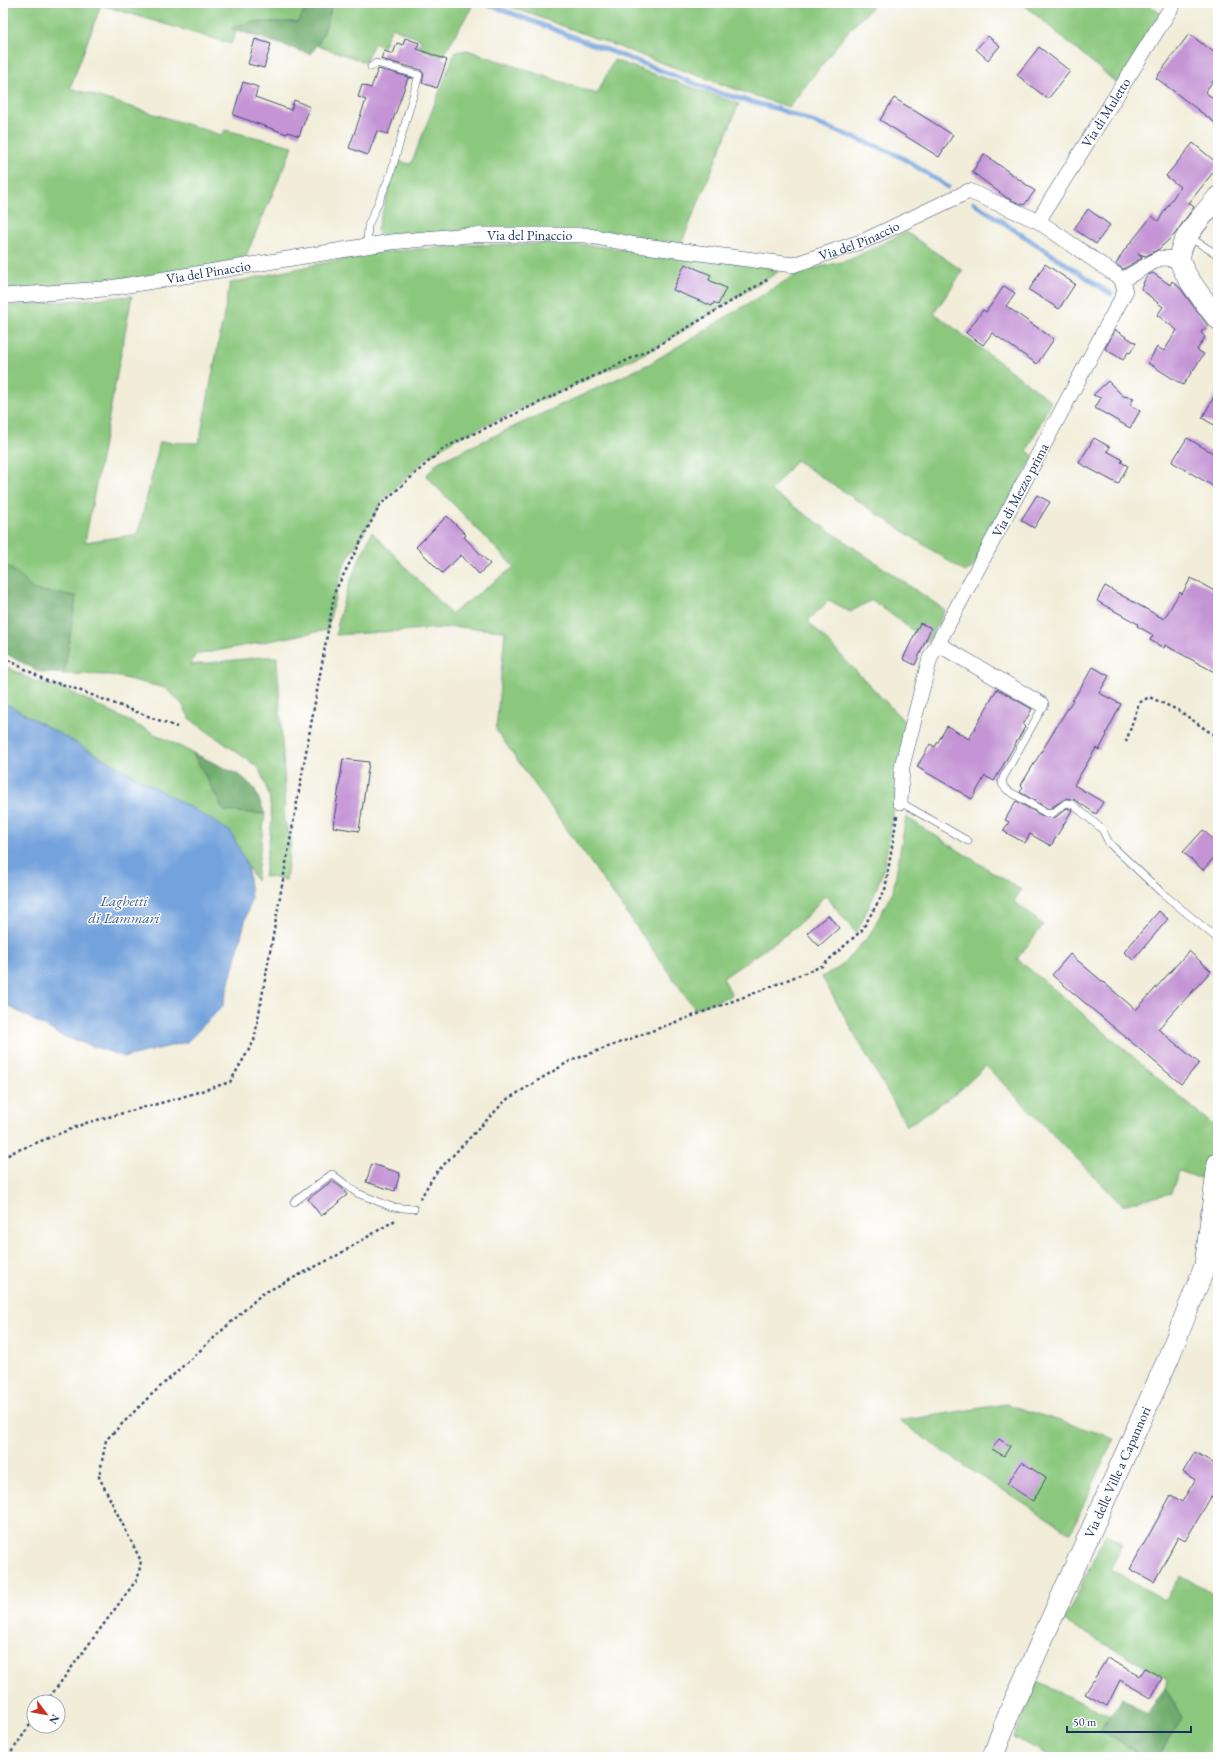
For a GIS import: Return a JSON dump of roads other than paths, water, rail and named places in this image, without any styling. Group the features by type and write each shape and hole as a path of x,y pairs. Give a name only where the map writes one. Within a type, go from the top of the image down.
{"street":[{"name":"Via di Muletto","path":"1038,221 1174,3"},
{"name":"Via del Pinaccio","path":"3,296 104,289 367,245 469,235 585,235 637,245 793,265 866,240 969,191 1038,221"},
{"path":"1218,197 1187,236 1180,259 1188,278 1218,319"},
{"path":"1038,221 1122,280 1160,258 1180,259"},
{"name":"Via di Mezzo prima","path":"900,802 902,766 930,658 1125,292 1122,280"},
{"path":"938,644 1041,704"},
{"name":"Via delle Ville a Capannori","path":"993,1757 1007,1718 1168,1359 1205,1266 1217,1172"}],"lane":[{"path":"367,245 368,226 390,176 419,75 376,63 371,67"},
{"path":"1187,236 1218,255"},
{"path":"1041,704 1041,710 1003,778 1002,784 1006,790 1048,814 1053,813 1066,803 1072,804 1102,829 1109,843 1161,892 1218,938"},
{"path":"900,802 968,842"},
{"path":"294,1202 332,1174 357,1193 392,1207 414,1209"}],"water":[{"name":"Laghetti di Lammari","path":"3,702 231,832 248,867 251,898 223,1006 187,1042 125,1057 62,1036 3,1003"}],"waterway":[{"path":"485,3 722,94 778,109 879,147 903,158 948,187"},
{"path":"974,203 1111,294"}]}
